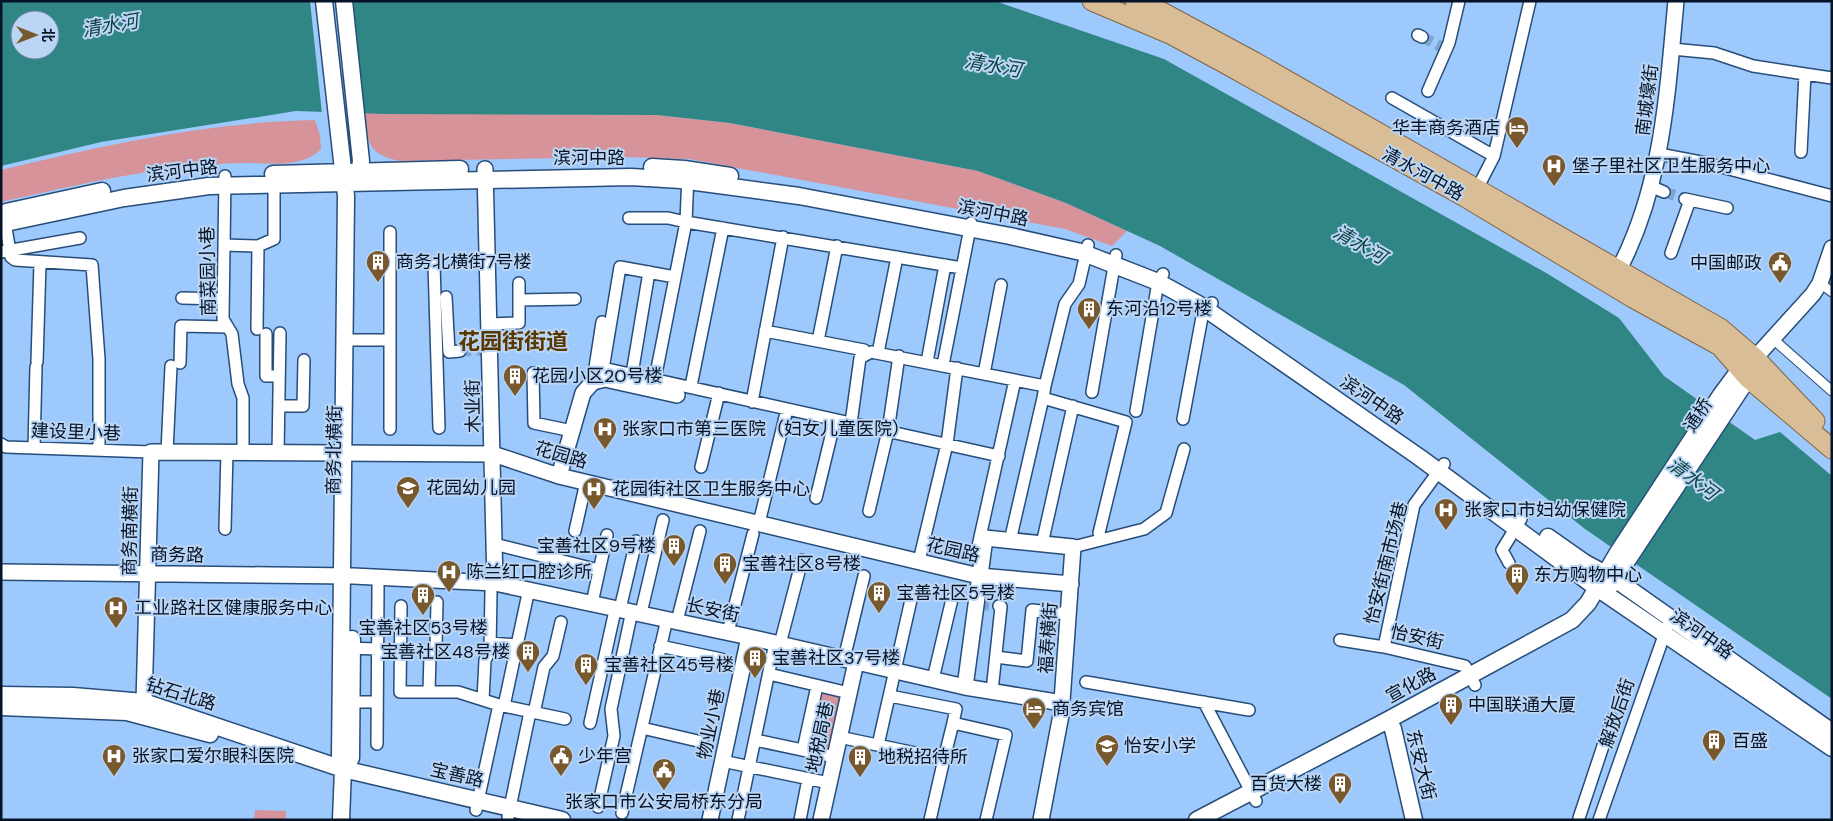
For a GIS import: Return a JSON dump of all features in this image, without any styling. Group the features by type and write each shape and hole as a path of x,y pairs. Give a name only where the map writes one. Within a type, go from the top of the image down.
{"main road":[{"name":"商务北横街","path":"324,1 338,131 352,177"},
{"name":"商务北横街","path":"341,820 342,775 340,756 346,702 347,648 352,177 358,129 344,1"},
{"name":"清水河中路","path":"1092,1 1178,38 1614,278 1720,328 1748,368 1832,448"},
{"name":"清水河中路","path":"1135,1 1164,13 1255,62 1477,188 1614,278"},
{"name":"滨河中路","path":"3,218 225,181 486,174 631,177 688,175 970,225 1087,250 1161,278 1209,306 1519,523 1602,590 1668,626 1832,732"},
{"name":"清水河中路","path":"1748,368 1832,438"},
{"path":"1726,398 1748,368"},
{"name":"通桥","path":"1617,554 1726,398"},
{"name":"通桥","path":"1612,576 1726,398"},
{"name":"滨河中路","path":"1519,523 1585,563 1612,576 1668,626 1832,748"},
{"name":"宣化路","path":"1197,820 1254,796 1390,725 1473,680 1572,620 1602,590 1612,576 1617,554"},
{"name":"钻石北路","path":"1,695 73,696 144,702 342,775"},
{"name":"钻石北路","path":"1,707 87,709 127,712 153,717 342,775"},
{"name":"东安大街","path":"1390,725 1414,820"},
{"name":"宝善路","path":"342,775 514,815 562,820"},
{"name":"宣化路","path":"1220,820 1254,796"}],"street":[{"path":"1428,91 1445,48 1459,1"},
{"name":"南城壕街","path":"1614,278 1657,189 1659,154 1676,1"},
{"path":"1477,188 1494,156 1530,2"},
{"path":"1672,49 1714,53 1753,66 1832,78"},
{"path":"1801,152 1805,74"},
{"path":"1392,98 1494,156"},
{"path":"1659,154 1706,163 1832,196"},
{"name":"木业街","path":"486,174 489,324 486,350 493,454 493,587"},
{"path":"655,378 686,222 688,175"},
{"path":"224,245 258,246 274,239 274,179"},
{"name":"南菜园小巷","path":"225,181 222,319 232,334 238,384 243,398 242,453"},
{"path":"1671,253 1687,199 1727,208"},
{"path":"3,218 5,250 15,260 92,265 98,358 99,450"},
{"path":"630,218 668,218 962,268"},
{"path":"943,366 970,225"},
{"path":"691,386 723,228"},
{"path":"218,230 217,282 223,282"},
{"path":"390,232 390,430"},
{"path":"752,402 783,237"},
{"path":"5,250 80,238"},
{"path":"258,246 266,376 279,376"},
{"path":"818,341 837,246"},
{"path":"1748,368 1813,294 1826,288 1832,248"},
{"path":"1010,541 1065,304 1079,284 1087,250"},
{"path":"878,352 897,257"},
{"path":"1092,392 1115,259"},
{"path":"34,448 40,263"},
{"path":"434,264 439,428"},
{"path":"927,362 945,265"},
{"path":"559,476 583,393 599,376 620,266 676,277"},
{"path":"632,374 649,272"},
{"path":"1136,411 1161,278"},
{"path":"489,324 519,323 519,283"},
{"path":"984,374 1001,285"},
{"path":"437,353 455,352 446,297"},
{"path":"182,298 223,299"},
{"path":"519,300 575,299"},
{"path":"1183,419 1202,317 1209,306"},
{"path":"599,376 602,322"},
{"path":"167,452 175,364 181,326 228,327"},
{"path":"765,331 1045,386"},
{"path":"278,453 280,332"},
{"path":"1773,339 1832,391"},
{"path":"350,340 390,340"},
{"path":"851,424 858,363 866,352"},
{"path":"869,511 888,431 898,356"},
{"path":"278,406 303,406 304,360"},
{"path":"918,561 947,444 957,368"},
{"path":"533,373 534,423 572,431"},
{"path":"599,376 632,374 655,378 752,402 999,456"},
{"path":"599,376 678,395"},
{"path":"965,687 976,604 981,543 1015,380"},
{"path":"701,467 719,393"},
{"path":"1043,398 1126,422 1099,533"},
{"path":"1042,544 1073,406"},
{"path":"728,632 786,409"},
{"path":"816,498 834,420"},
{"name":"建设里小巷","path":"1,444 34,448 99,450 148,461"},
{"path":"981,543 1010,541 1073,547 1144,529 1166,513 1184,449"},
{"name":"花园路","path":"148,461 167,452 493,454 559,476 756,529 918,561 979,576 1071,584"},
{"path":"224,529 226,452"},
{"name":"商务南横街","path":"144,702 148,574 144,555 148,461"},
{"name":"怡安街南市场巷","path":"1384,647 1414,505 1441,467"},
{"path":"575,531 586,482"},
{"path":"590,723 604,662 627,612 663,520"},
{"path":"1509,563 1502,550 1519,523"},
{"path":"622,813 660,646 672,620 700,531"},
{"path":"592,603 607,535"},
{"path":"598,807 614,736 611,709 620,666 636,541"},
{"path":"494,544 599,570"},
{"name":"福寿横街","path":"1041,820 1062,703 1073,547"},
{"path":"738,820 769,674 802,560"},
{"name":"商务路","path":"1,572 347,576"},
{"name":"长安街","path":"347,576 529,589 627,612 728,632 965,687 1062,703"},
{"path":"850,661 864,576"},
{"path":"377,744 378,586"},
{"path":"484,700 485,660 490,651 493,587"},
{"path":"477,805 529,589"},
{"path":"878,745 913,592"},
{"path":"933,679 952,599"},
{"path":"429,692 430,654 436,646 437,602"},
{"path":"401,606 400,692 458,692 501,706 565,719"},
{"path":"992,691 1001,606 999,606"},
{"path":"996,657 1027,661 1032,610 1068,614"},
{"path":"514,815 532,713 544,667 553,656 561,622"},
{"name":"解放后街","path":"1600,816 1668,626"},
{"name":"物业小巷","path":"710,820 749,637"},
{"name":"怡安街","path":"1340,640 1384,647 1465,666 1473,680"},
{"path":"347,648 400,641"},
{"path":"490,643 517,645"},
{"path":"660,646 721,659"},
{"name":"地税局巷","path":"821,820 849,692 850,661"},
{"path":"604,662 620,666"},
{"path":"769,674 849,692"},
{"path":"1086,682 1249,710"},
{"path":"803,750 817,686"},
{"path":"890,696 956,710 930,820"},
{"path":"346,702 377,702"},
{"path":"1204,702 1254,796"},
{"path":"1579,818 1612,719"},
{"path":"952,723 1006,735 986,820"},
{"path":"642,728 702,742"},
{"path":"839,737 944,759"},
{"path":"755,740 835,757"},
{"path":"722,761 829,783"},
{"path":"800,820 808,779"},
{"path":"1583,806 1600,816"}],"shaded area":[{"path":"365,113 657,115 730,123 978,171 1066,203 1127,231 1112,246 1065,229 689,159 622,157 400,161 381,155 371,146"},
{"path":"315,120 320,135 321,149 304,160 284,164 242,163 151,171 1,202 1,170 157,136 236,125"},
{"path":"819,689 846,695 833,753 806,747"},
{"path":"255,810 286,811 286,820 254,820"}],"water":[{"name":"清水河","path":"1,1 995,1 1164,59 1548,274 1619,318 1664,376 1755,440 1780,432 1832,476 1832,699 1585,529 1404,385 1160,246 1066,203 978,171 730,123 657,115 386,114 296,111 101,142 1,166"}],"pier":[{"path":"310,1 353,1 365,116 322,114"}],"tunnel":[{"path":"1422,37 1442,47"},
{"path":"1664,192 1683,198"},
{"path":"460,351 482,350"},
{"path":"978,604 999,606"}],"place":[{"name":"华丰商务酒店","path":"1517,149"},
{"name":"堡子里社区卫生服务中心","path":"1554,187"},
{"name":"商务北横街7号楼","path":"378,283"},
{"name":"中国邮政","path":"1780,284"},
{"name":"东河沿12号楼","path":"1089,330"},
{"name":"花园小区20号楼","path":"515,397"},
{"name":"张家口市第三医院（妇女儿童医院）","path":"605,450"},
{"name":"花园幼儿园","path":"408,509"},
{"name":"花园街社区卫生服务中心","path":"594,510"},
{"name":"张家口市妇幼保健院","path":"1446,531"},
{"name":"宝善社区9号楼","path":"674,567"},
{"name":"宝善社区8号楼","path":"725,585"},
{"name":"陈兰红口腔诊所","path":"449,593"},
{"name":"东方购物中心","path":"1517,596"},
{"name":"宝善社区5号楼","path":"879,614"},
{"name":"宝善社区53号楼","path":"423,616"},
{"name":"工业路社区健康服务中心","path":"116,629"},
{"name":"宝善社区48号楼","path":"528,673"},
{"name":"宝善社区37号楼","path":"755,679"},
{"name":"宝善社区45号楼","path":"586,686"},
{"name":"中国联通大厦","path":"1451,726"},
{"name":"商务宾馆","path":"1034,730"},
{"name":"百盛","path":"1714,762"},
{"name":"怡安小学","path":"1107,767"},
{"name":"张家口爱尔眼科医院","path":"114,777"},
{"name":"少年宫","path":"561,777"},
{"name":"地税招待所","path":"860,778"},
{"name":"张家口市公安局桥东分局","path":"664,791"},
{"name":"百货大楼","path":"1340,805"}],"district":[{"name":"花园街街道","path":"513,341"}]}
